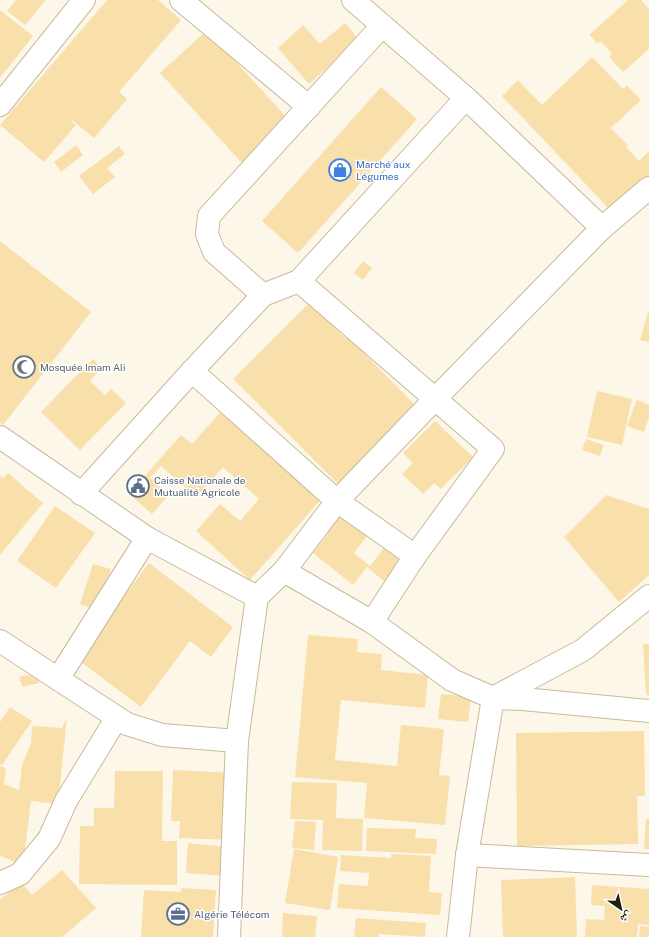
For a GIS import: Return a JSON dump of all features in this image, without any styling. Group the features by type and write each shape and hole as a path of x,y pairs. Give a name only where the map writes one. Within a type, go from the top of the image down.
{"street":[{"path":"0,105 84,0"},
{"path":"181,0 309,107"},
{"path":"353,0 381,27 466,98 602,228"},
{"path":"263,295 214,252 207,234 210,216 381,27"},
{"path":"81,494 192,370 263,295 299,281 466,98"},
{"path":"229,937 237,741 257,597 284,571 337,501 602,228 649,188"},
{"path":"299,281 493,450 415,556 372,622"},
{"path":"192,370 337,501 415,556"},
{"path":"0,437 147,538 257,597"},
{"path":"58,679 147,538"},
{"path":"284,571 372,622 452,680 493,698 523,699 649,711"},
{"path":"493,698 583,650 649,596"},
{"path":"0,641 116,719 127,724 162,735 237,741"},
{"path":"458,937 467,855 493,698"},
{"path":"1,882 20,874 49,839 66,801 116,719"},
{"path":"467,855 649,865"}],"building":[{"path":"16,0 46,0 25,25 7,11"},
{"path":"107,0 158,0 181,20 119,92 127,99 94,138 72,120 71,121 76,125 44,162 0,125"},
{"path":"628,0 641,0 649,9 649,49 623,72 609,57 612,54 601,41 598,44 589,35"},
{"path":"0,10 33,36 0,78"},
{"path":"345,23 359,40 309,84 278,48 303,25 320,44"},
{"path":"207,30 289,120 242,163 160,73"},
{"path":"592,57 623,89 627,85 641,100 611,128 628,145 626,147 639,161 649,151 649,182 614,214 502,96 518,80 542,105"},
{"name":"Marché aux Légumes","path":"381,87 417,119 298,253 262,221"},
{"path":"76,145 83,155 61,172 54,162"},
{"path":"119,146 125,154 107,168 115,177 93,194 79,176"},
{"name":"Mosquée Imam Ali","path":"0,241 91,312 3,425 0,423"},
{"path":"363,261 372,268 363,280 354,273"},
{"path":"309,303 346,339 348,337 417,407 339,485 233,379"},
{"path":"649,309 649,342 640,340"},
{"path":"93,359 102,368 90,381 105,395 111,389 126,403 80,450 41,412"},
{"path":"597,391 632,399 622,445 587,437"},
{"path":"637,400 649,405 649,417 644,432 627,426"},
{"path":"224,408 324,496 250,580 196,531 220,504 240,521 259,499 223,467 196,497 161,466 150,478 169,495 152,514 129,494 181,435 192,444"},
{"path":"435,421 473,457 441,489 434,483 423,494 402,474 413,463 403,453"},
{"path":"586,439 604,445 600,456 582,450"},
{"path":"8,473 43,503 0,555 0,475 3,478"},
{"path":"606,495 649,509 649,575 619,602 564,537"},
{"path":"55,506 95,533 56,588 17,561"},
{"path":"342,510 370,532 354,553 370,566 384,548 402,561 385,582 367,567 353,585 313,553 328,534 325,532"},
{"path":"149,563 233,627 211,657 190,641 141,707 77,659"},
{"path":"93,564 111,569 97,610 80,604"},
{"path":"308,635 358,639 357,652 382,654 381,670 428,675 425,708 341,700 335,760 397,766 401,725 444,729 439,775 450,776 445,825 364,818 367,783 295,777"},
{"path":"643,644 649,644 649,695 646,695"},
{"path":"36,673 39,683 22,687 19,677"},
{"path":"441,694 471,697 468,722 438,719"},
{"path":"10,707 32,721 2,765 0,764 0,722"},
{"path":"67,717 58,804 31,801 23,865 0,856 0,766 6,768 4,784 19,790 22,765 31,743 32,726 62,728"},
{"path":"644,731 645,796 637,796 638,844 517,846 516,733"},
{"path":"173,770 235,773 232,840 179,838 180,821 171,821"},
{"path":"115,771 163,771 162,841 177,841 177,885 79,884 80,826 94,826 94,808 114,808"},
{"path":"292,782 337,783 336,818 363,819 362,851 322,850 323,820 290,819"},
{"path":"646,819 649,819 649,849 644,849"},
{"path":"295,821 316,822 314,850 292,848"},
{"path":"367,828 416,829 415,838 437,839 436,854 366,851"},
{"path":"188,843 227,847 225,876 186,873"},
{"path":"294,849 338,857 330,910 285,903"},
{"path":"391,854 431,856 429,892 442,893 440,915 337,908 339,884 368,886 369,873 340,871 341,855 391,858"},
{"path":"62,870 96,908 62,937 0,937 0,900 21,882 32,895"},
{"path":"575,877 577,937 503,937 501,880"},
{"path":"592,885 649,889 649,925 638,924 637,937 585,937 586,919 604,920 605,906 591,905"},
{"name":"Algérie Télécom","path":"181,888 216,890 213,937 141,937 144,890 181,892"},
{"path":"283,913 317,916 315,937 282,937"},
{"path":"356,918 426,923 425,937 379,934 379,937 354,937"},
{"path":"640,926 649,927 649,937 639,937"}],"place":[{"name":"Marché aux Légumes","path":"340,170"},
{"name":"Mosquée Imam Ali","path":"24,367"},
{"name":"Caisse Nationale de Mutualité Agricole","path":"138,486"},
{"name":"Algérie Télécom","path":"178,914"}]}
